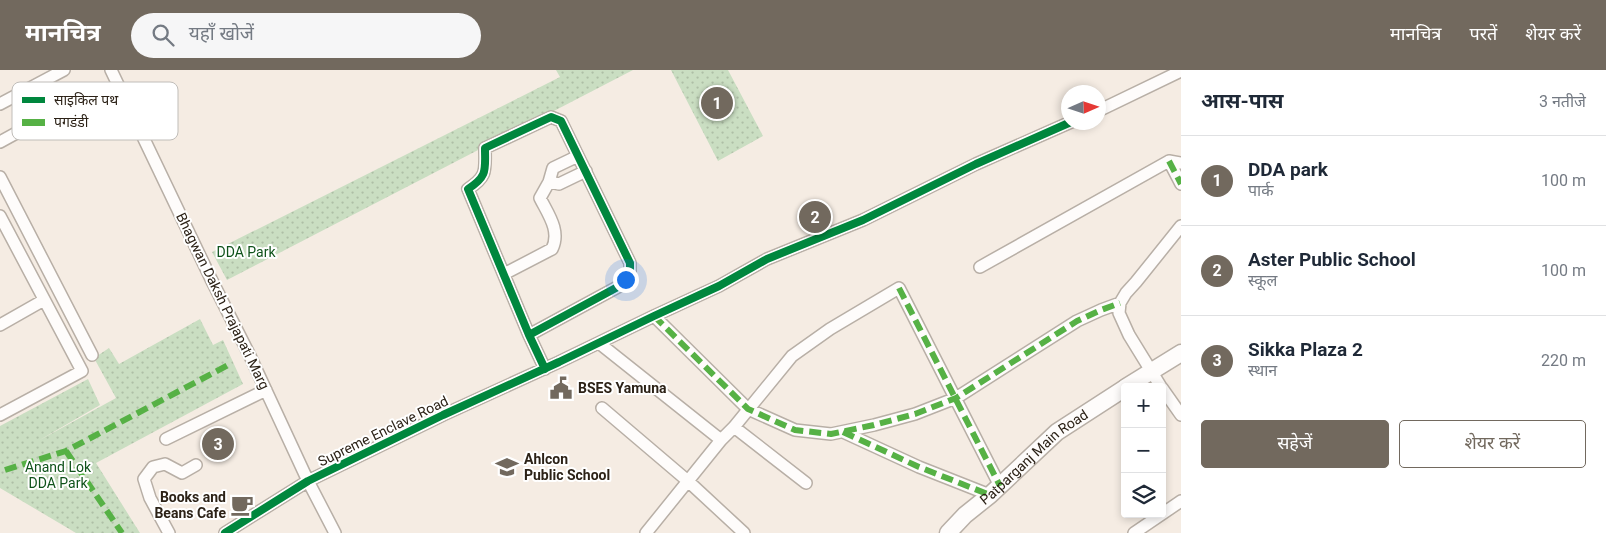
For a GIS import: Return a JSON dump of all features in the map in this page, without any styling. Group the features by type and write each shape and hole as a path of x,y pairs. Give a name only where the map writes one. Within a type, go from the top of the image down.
{"street":[{"path":"41,82 64,70"},
{"name":"Bhagwan Daksh Prajapati Marg","path":"111,70 117,82"},
{"path":"1106,106 1181,71"},
{"path":"0,104 12,98"},
{"path":"529,335 625,283 630,274 630,263 561,121 551,117 485,148 484,174 480,182 468,189 529,335 545,369"},
{"name":"Supreme Enclave Road","path":"225,533 308,481 443,415 545,369 719,286 767,259 863,220 968,168 1061,127"},
{"path":"0,142 12,135"},
{"name":"Bhagwan Daksh Prajapati Marg","path":"144,140 308,481 335,533"},
{"path":"504,274 552,250 555,244 555,228 540,198 553,168 578,156"},
{"path":"980,267 1175,162 1181,184"},
{"path":"548,182 559,184 586,171"},
{"path":"0,177 92,355"},
{"path":"0,216 82,371 0,415"},
{"path":"1158,383 1128,335 1119,312 1120,303 1126,293 1181,226"},
{"path":"646,533 792,356 830,329 899,288 956,398 995,490"},
{"path":"0,324 44,300"},
{"path":"654,316 748,409 795,430 831,434 874,426 915,414 956,398 1077,321 1120,303"},
{"path":"599,343 721,440"},
{"name":"Patparganj Main Road","path":"1132,383 1181,353"},
{"path":"166,439 266,390"},
{"name":"Patparganj Main Road","path":"949,533 965,515 1058,432 1121,390"},
{"path":"1166,394 1181,415"},
{"path":"602,408 689,482 744,533"},
{"path":"734,427 806,483"},
{"path":"844,432 919,467 995,490"},
{"path":"169,533 150,498 144,479 153,467 165,464 182,473 196,465"},
{"path":"1166,511 1181,501"},
{"path":"1134,533 1156,518"}],"green space":[{"name":"DDA Park","path":"556,70 633,70 227,280 212,252 560,77"},
{"path":"671,70 728,70 763,136 718,161"},
{"name":"Anand Lok DDA Park","path":"200,319 213,345 223,340 243,384 96,463 140,533 76,533 0,488 0,426 88,379 100,405 38,441 116,398 94,358 109,348 119,364"}],"marked path":[{"path":"1169,161 1181,184"},
{"path":"899,288 1000,486"},
{"path":"654,316 748,409 795,430 831,434 915,414 956,398 1077,321 1120,303"},
{"path":"5,470 66,451 232,363"},
{"path":"843,432 919,467 990,495"},
{"path":"66,451 122,533"}],"cycle path":[{"path":"529,335 625,283 630,275 630,263 561,121 551,117 485,148 484,172 479,180 468,189 529,335 545,369"},
{"path":"225,533 308,481 443,415 719,286 767,259 863,220 976,164 1061,126"}],"place":[{"name":"DDA park","path":"717,103"},
{"name":"Aster Public School","path":"815,217"},
{"name":"BSES Yamuna","path":"561,388"},
{"name":"Sikka Plaza 2","path":"218,444"},
{"name":"Ahlcon Public School","path":"507,467"},
{"name":"Books and Beans Cafe","path":"242,505"}]}
